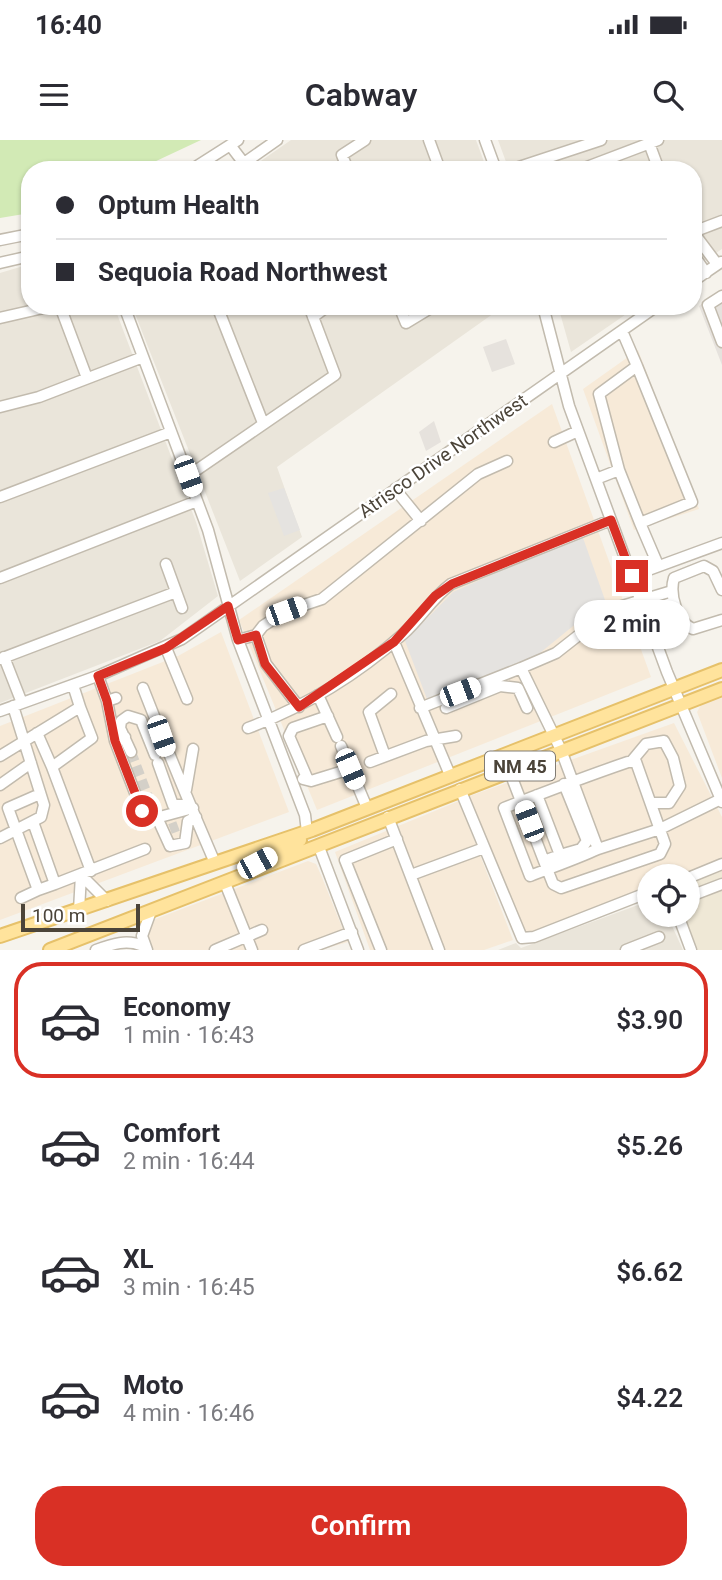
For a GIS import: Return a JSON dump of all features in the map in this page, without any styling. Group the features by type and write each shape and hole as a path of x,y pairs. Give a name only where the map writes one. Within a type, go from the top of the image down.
{"main road":[{"name":"NM 45","path":"0,936 307,832 722,670"},
{"name":"NM 45","path":"50,950 722,689"},
{"path":"319,847 326,832 364,814 373,806"},
{"path":"244,875 257,863 304,837 307,832"},
{"path":"0,928 25,920 45,920"}],"street":[{"path":"254,161 277,140"},
{"path":"344,161 342,155 365,140"},
{"path":"429,140 437,161"},
{"path":"485,140 493,161"},
{"path":"537,161 601,140"},
{"path":"603,161 654,142 657,161"},
{"path":"205,161 234,143 244,161"},
{"path":"702,229 722,221"},
{"path":"0,240 21,236"},
{"path":"702,242 720,263 702,275"},
{"path":"0,263 21,258"},
{"path":"702,266 706,272"},
{"path":"722,296 708,304 722,342"},
{"path":"0,318 21,313"},
{"path":"63,315 87,378"},
{"path":"127,315 188,476 238,640 305,815 307,832"},
{"path":"221,315 263,423"},
{"path":"188,476 335,375 312,315"},
{"path":"402,315 405,323 419,315"},
{"path":"545,315 578,431 674,688 721,800 660,829 546,865"},
{"name":"Atrisco Drive Northwest","path":"0,711 166,648 644,315"},
{"path":"622,331 692,502 640,523"},
{"path":"0,407 39,397 143,356"},
{"path":"637,366 599,394 619,470 657,565"},
{"path":"554,442 578,431"},
{"path":"0,497 171,432"},
{"path":"238,640 256,635 263,626 286,611 323,600 478,474 507,461"},
{"path":"596,479 619,470"},
{"path":"395,489 421,521"},
{"path":"0,578 197,502"},
{"path":"248,728 299,707 394,642 435,596 452,584 611,520"},
{"path":"632,576 722,543"},
{"path":"166,564 182,608"},
{"path":"722,590 713,571 704,566 674,578 672,590 674,602 688,627 701,627 722,620"},
{"path":"420,708 556,653 612,608 672,590"},
{"path":"0,838 41,817 44,805 2,658 176,592"},
{"path":"645,612 674,602"},
{"path":"256,635 265,664 299,707"},
{"path":"394,642 450,775"},
{"path":"166,648 187,699"},
{"path":"520,668 561,750 568,783 587,841 581,849 560,855 530,876 504,808 568,783 631,762 646,744 664,741 673,758 680,786 669,803 653,803"},
{"path":"98,676 112,699 120,739 142,811 156,818 183,820"},
{"path":"52,767 92,738 73,685"},
{"path":"446,708 500,686 518,688 527,708"},
{"path":"143,688 169,758 186,790"},
{"path":"385,757 369,712 391,694"},
{"path":"318,695 350,769 373,806"},
{"path":"0,756 80,706"},
{"path":"131,752 120,739 121,721 128,716 141,720 173,805 215,863"},
{"path":"308,780 289,736 293,728 328,716"},
{"path":"275,736 291,732"},
{"path":"37,733 52,767 86,873 107,901"},
{"path":"370,762 456,736"},
{"path":"183,820 193,749"},
{"path":"509,770 553,884 561,888 660,854 665,844 653,803 640,765 631,762"},
{"path":"0,785 31,763"},
{"path":"289,774 308,780 337,775 350,769"},
{"path":"568,783 597,849"},
{"path":"460,789 523,938 637,896"},
{"path":"38,890 15,830 4,810 40,794"},
{"path":"537,795 560,855"},
{"path":"150,802 156,818"},
{"path":"388,817 439,950"},
{"path":"156,818 183,820"},
{"path":"33,822 55,884"},
{"path":"381,950 349,872 346,858 397,839"},
{"path":"319,847 358,950"},
{"path":"411,875 484,848"},
{"path":"21,898 145,849"},
{"path":"700,873 722,864"},
{"path":"331,879 349,872"},
{"path":"79,910 86,873"},
{"path":"225,883 252,950"},
{"path":"700,892 722,884"},
{"path":"344,913 362,906"},
{"path":"145,948 142,936 151,911"},
{"path":"682,927 691,950"},
{"path":"215,950 262,930"},
{"path":"304,950 352,932"},
{"path":"626,950 659,937"},
{"path":"96,950 115,943 135,942 145,948"}],"shaded area":[{"path":"291,140 476,140 484,161 261,161"},
{"path":"498,140 722,140 722,249 702,262 702,161 506,161"},
{"path":"21,267 21,315 117,315 196,522 218,596 160,641 0,703 0,273"},
{"path":"722,289 722,365 702,314 702,304"},
{"path":"136,315 491,315 277,467 302,537 240,581"},
{"path":"561,315 625,315 571,352"},
{"path":"506,339 515,364 492,372 483,347"},
{"path":"638,350 699,509 634,530 583,389"},
{"path":"552,404 651,677 317,810 239,620"},
{"path":"434,421 441,442 426,451 419,432"},
{"path":"284,488 300,530 284,536 268,493"},
{"path":"582,535 605,600 535,657 427,699 405,641 453,592"},
{"path":"221,632 289,812 0,920 0,726 178,656"},
{"path":"722,698 722,778 697,712 702,703"},
{"path":"674,723 722,817 722,859 700,868 700,864 637,864 637,892 516,939 470,796"},
{"path":"459,801 513,940 484,950 370,950 335,852"},
{"path":"308,861 316,864 348,942 320,950 154,950 149,943 147,929 153,920"},
{"path":"722,870 722,950 686,950 677,927 700,927 700,878"},
{"path":"637,905 637,927 672,927 683,950 498,950 516,943 521,948"}],"green space":[{"path":"0,140 201,140 156,161 21,161 21,214 0,218"}],"tunnel":[{"path":"131,752 150,802"},
{"path":"170,829 178,826"}],"route":[{"path":"142,811 115,741 107,701 98,676 166,648 228,606 238,640 256,635 265,664 299,707 394,642 407,631 435,596 474,572 611,520 632,576"}]}
